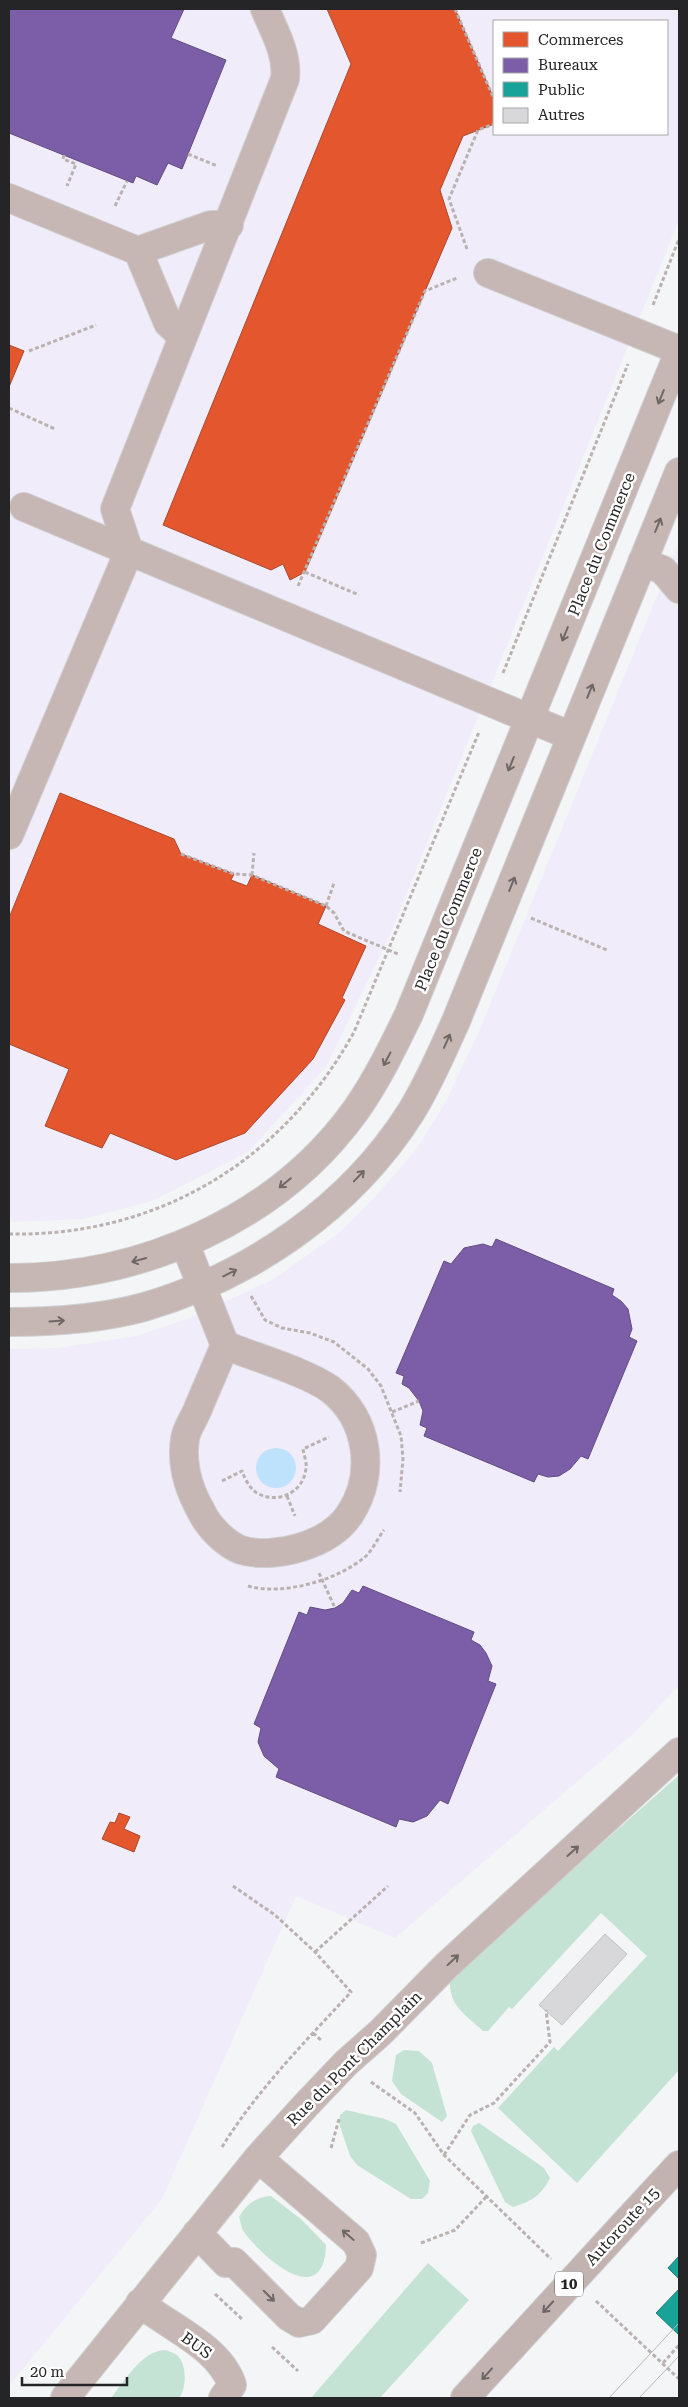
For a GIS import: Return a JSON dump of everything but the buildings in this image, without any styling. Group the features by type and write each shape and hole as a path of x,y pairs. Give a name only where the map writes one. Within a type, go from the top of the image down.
{"highway":[{"name":"Autoroute 15","path":"464,2398 679,2165"}],"street":[{"path":"9,835 18,789 129,551 115,509 229,225 285,78 284,56 265,9"},
{"path":"9,198 138,251 204,227 229,225"},
{"path":"138,251 166,318 174,330 183,337"},
{"path":"488,273 679,351"},
{"name":"Place du Commerce","path":"9,1278 71,1274 108,1268 154,1256 185,1244 243,1213 285,1183 321,1150 355,1112 389,1056 409,1014 679,351"},
{"path":"9,1322 61,1320 116,1313 143,1307 202,1286 261,1256 318,1215 371,1164 410,1113 456,1021 679,472"},
{"path":"24,507 571,736"},
{"path":"642,562 663,570 679,589"},
{"path":"185,1244 225,1345 185,1437 184,1468 193,1497 204,1519 222,1538 240,1550 268,1554 288,1551 324,1538 349,1516 358,1497 365,1473 366,1448 359,1426 348,1407 329,1389 308,1378 225,1345"},
{"name":"Rue du Pont Champlain","path":"65,2398 258,2158 346,2063 381,2032 446,1966 679,1752"},
{"path":"197,2233 226,2263 234,2262 289,2317 299,2322 312,2320 359,2268 362,2254 356,2242 258,2158"},
{"name":"BUS","path":"140,2303 159,2319 210,2352 228,2371 232,2384 223,2398"}],"path":[{"path":"455,9 493,97"},
{"path":"465,258 468,250 449,199 478,130 493,124"},
{"path":"188,154 220,167"},
{"path":"63,194 76,164 63,159 64,155"},
{"path":"112,214 127,181"},
{"path":"654,301 679,239"},
{"path":"465,243 471,242"},
{"path":"298,588 425,291 457,280 460,272"},
{"path":"453,281 457,286"},
{"path":"30,350 96,325"},
{"path":"506,666 626,370"},
{"path":"9,408 55,428"},
{"path":"305,572 360,595"},
{"path":"9,1234 46,1233 103,1225 151,1211 216,1180 256,1153 293,1118 321,1086 354,1032 390,951 478,734"},
{"path":"252,875 254,853"},
{"path":"181,854 234,874 252,875 326,906 334,913 344,931 401,955"},
{"path":"326,906 334,882"},
{"path":"530,918 607,950"},
{"path":"194,1191 198,1197"},
{"path":"385,1415 419,1401"},
{"path":"215,1484 242,1472 246,1482 256,1493 272,1498 287,1496 301,1485 306,1468 303,1449 338,1433"},
{"path":"287,1496 297,1520"},
{"path":"317,1567 335,1608"},
{"path":"232,1886 275,1915 315,1952 351,1992 278,2071"},
{"path":"315,1952 388,1886"},
{"path":"444,2154 470,2115 494,2103 550,2042 546,2010"},
{"path":"313,2033 325,2043"},
{"path":"509,2076 514,2081"},
{"path":"367,2080 415,2113 444,2154 556,2263"},
{"path":"421,2243 455,2230 486,2196"},
{"path":"592,2296 679,2379"},
{"path":"663,2363 679,2345"}],"shaded area":[{"path":"9,9 679,9 679,220 388,939 326,1067 248,1152 152,1201 83,1219 9,1221"},
{"path":"679,542 679,1686 635,1732 395,1938 296,1896 162,2199 9,2386 9,1349 58,1348 136,1336 187,1319 272,1280 339,1233 371,1201 415,1151 444,1105 478,1034"}],"green space":[{"path":"679,1775 679,2070 577,2183 498,2108 554,2047 558,2051 647,1956 601,1913 512,2009 509,2007 488,2031 483,2031 459,2009 452,1996 450,1978"},
{"path":"404,2050 419,2051 432,2063 447,2116 442,2122 401,2094 392,2081 396,2055"},
{"path":"346,2110 385,2119 396,2124 430,2181 428,2193 422,2199 411,2199 357,2165 350,2156 339,2123 340,2115"},
{"path":"479,2123 544,2168 550,2178 539,2194 525,2203 513,2207 505,2202 471,2131 473,2126"},
{"path":"271,2196 302,2220 326,2245 323,2265 315,2275 304,2277 291,2273 277,2265 264,2254 243,2230 239,2217 245,2208 256,2200"},
{"path":"428,2263 469,2300 380,2398 311,2398"},
{"path":"165,2350 177,2355 183,2364 185,2382 179,2398 111,2398 141,2361 156,2352"}],"water":[{"path":"272,1448 280,1448 287,1451 293,1457 296,1468 293,1479 287,1485 280,1488 272,1488 265,1485 259,1479 256,1472 256,1464 259,1457 265,1451"}],"tram line":[{"path":"609,2398 679,2323"},
{"path":"639,2398 679,2356"}]}
